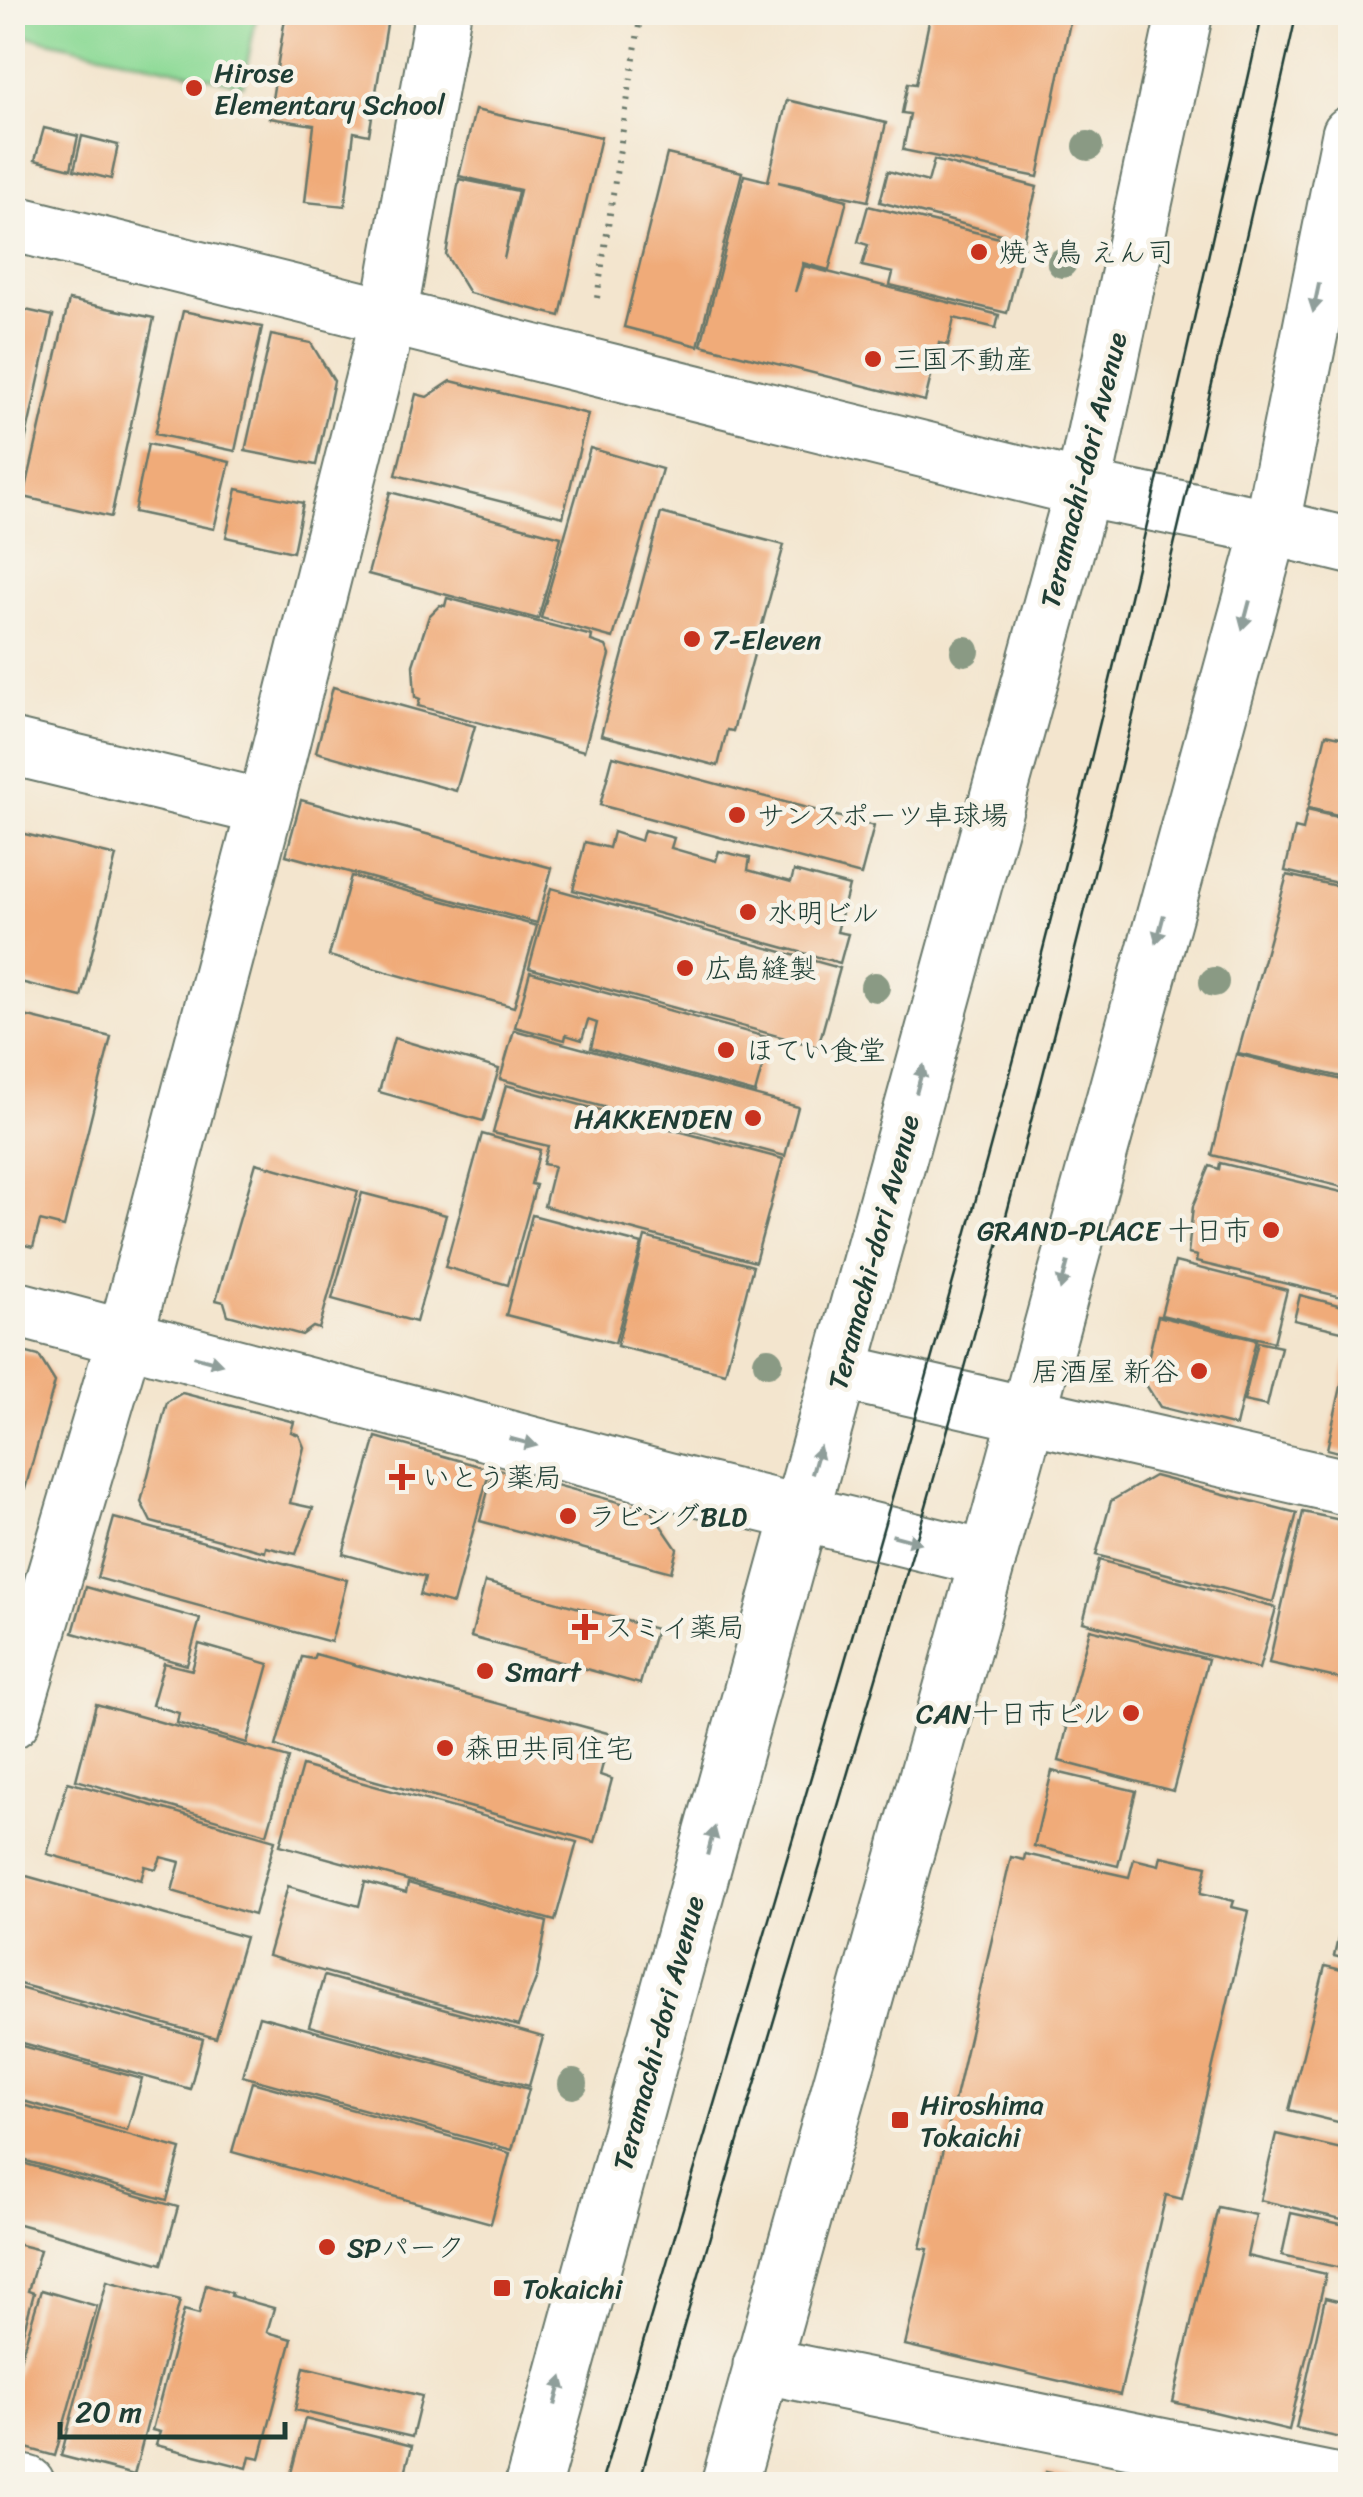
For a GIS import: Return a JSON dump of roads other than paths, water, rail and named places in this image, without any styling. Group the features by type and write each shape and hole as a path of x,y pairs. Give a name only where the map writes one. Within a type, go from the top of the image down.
{"main road":[{"path":"12,1720 126,1338 265,808 389,316 443,12"},
{"name":"Teramachi-dori Avenue","path":"534,2484 1083,489 1185,12"},
{"path":"729,2484 1271,526 1350,134"},
{"path":"12,223 1083,489 1271,526 1350,546"},
{"path":"12,747 265,808"},
{"path":"12,1308 988,1559"},
{"path":"841,1372 1350,1488"},
{"path":"761,2365 1348,2484"},
{"path":"12,2480 27,2484"}],"tram line":[{"path":"601,2484 872,1567 1026,1014 1120,639 1263,12"},
{"path":"639,2484 903,1587 987,1287 1149,651 1297,12"}],"place":[{"name":"Hirose Elementary School","path":"194,88"},
{"name":"焼き鳥 えん司","path":"979,252"},
{"name":"三国不動産","path":"873,359"},
{"name":"7-Eleven","path":"692,639"},
{"name":"サンスポーツ卓球場","path":"737,815"},
{"name":"水明ビル","path":"748,912"},
{"name":"広島縫製","path":"685,968"},
{"name":"ほてい食堂","path":"726,1050"},
{"name":"HAKKENDEN","path":"753,1118"},
{"name":"GRAND-PLACE 十日市","path":"1271,1230"},
{"name":"居酒屋 新谷","path":"1199,1371"},
{"name":"いとう薬局","path":"402,1477"},
{"name":"ラビングBLD","path":"568,1516"},
{"name":"スミイ薬局","path":"585,1627"},
{"name":"Smart","path":"485,1671"},
{"name":"CAN十日市ビル","path":"1131,1713"},
{"name":"森田共同住宅","path":"445,1748"},
{"name":"Hiroshima Tokaichi","path":"900,2120"},
{"name":"SPパーク","path":"327,2247"},
{"name":"Tokaichi","path":"502,2288"}]}
